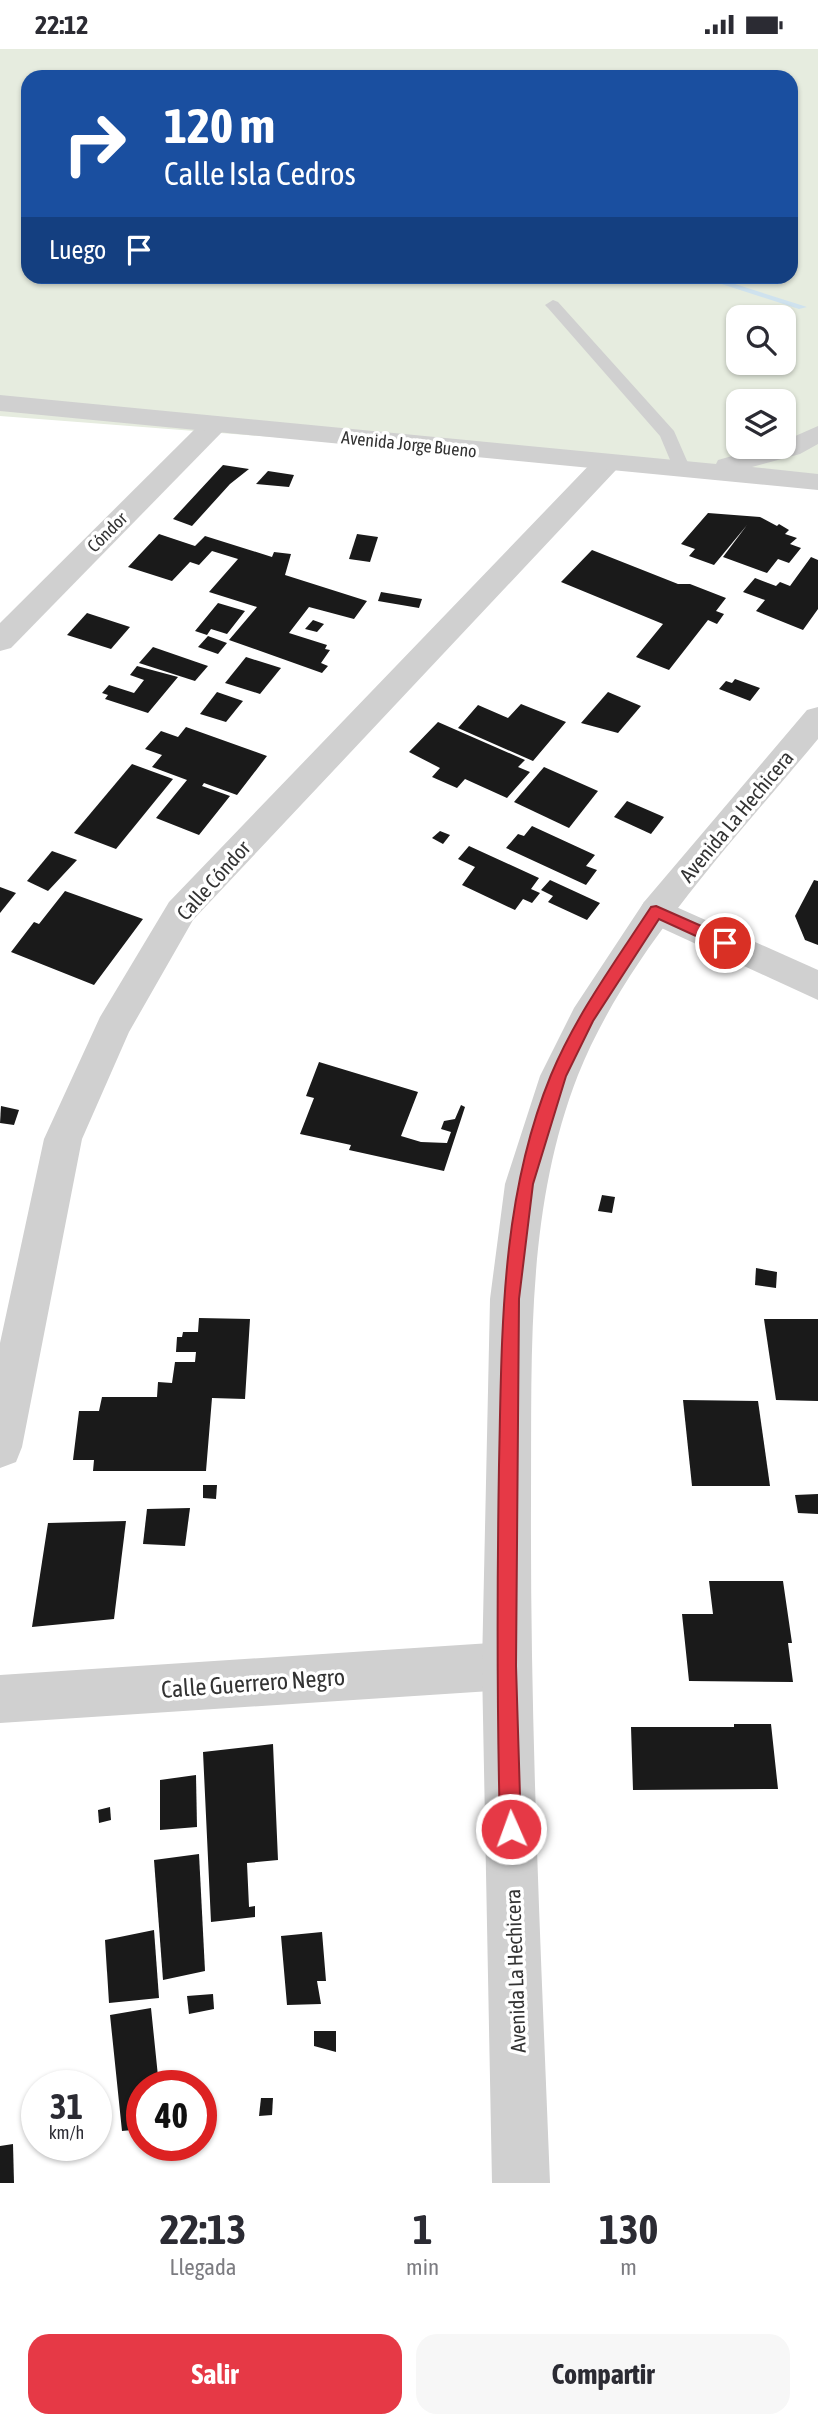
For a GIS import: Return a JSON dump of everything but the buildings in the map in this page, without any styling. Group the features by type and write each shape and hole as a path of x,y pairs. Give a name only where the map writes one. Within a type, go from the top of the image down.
{"street":[{"name":"Avenida Jorge Bueno","path":"0,403 606,464 818,482"},
{"name":"Cóndor","path":"0,641 215,424"},
{"path":"694,471 791,448 818,434"},
{"name":"Calle Cóndor","path":"0,1447 63,1139 114,1028 181,911 606,464"},
{"path":"0,602 34,605"},
{"name":"Avenida La Hechicera","path":"521,2183 506,1666 511,1299 525,1184 559,1076 587,1018 656,911 818,718"},
{"path":"656,911 818,986"},
{"name":"Calle Guerrero Negro","path":"0,1699 506,1666"}],"lane":[{"path":"552,305 668,435 694,471"}],"shaded area":[{"path":"0,49 818,49 818,479 0,416"}],"waterway":[{"path":"728,284 802,307"}],"route":[{"path":"511,1829 506,1666 511,1299 525,1184 559,1076 587,1018 656,911 725,943"}]}
